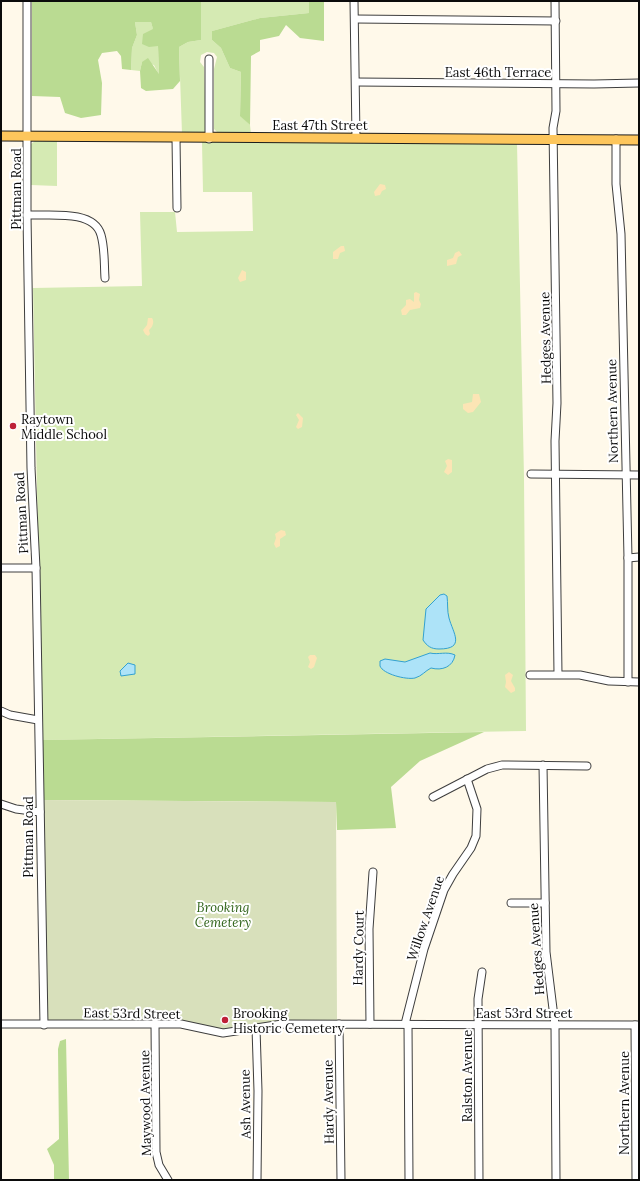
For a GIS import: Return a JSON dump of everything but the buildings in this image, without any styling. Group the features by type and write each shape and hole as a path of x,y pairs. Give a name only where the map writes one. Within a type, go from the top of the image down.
{"main road":[{"name":"East 47th Street","path":"1,136 209,139 356,138 639,140"}],"street":[{"name":"Pittman Road","path":"27,1 27,215 31,468 36,568 41,951 44,1025"},
{"path":"354,1 356,138"},
{"name":"Hedges Avenue","path":"555,1 556,84 554,139 557,403 555,441 558,674"},
{"path":"355,19 556,21"},
{"path":"209,59 209,139"},
{"name":"East 46th Terrace","path":"356,82 556,84 639,83"},
{"path":"176,138 177,208"},
{"name":"Northern Avenue","path":"616,140 616,184 621,234 625,475 628,558 628,682"},
{"path":"27,215 79,216 94,223 101,233 105,278"},
{"path":"531,474 639,475"},
{"path":"628,558 639,557"},
{"path":"1,568 36,568"},
{"path":"530,675 580,675 609,681 639,682"},
{"path":"1,711 16,716 38,720"},
{"path":"433,797 487,769 502,765 587,766"},
{"name":"Hedges Avenue","path":"543,765 546,952 554,1025 556,1180"},
{"name":"Willow Avenue","path":"409,1180 406,1024 424,949 444,890 471,848 476,836 478,822 477,809 467,779"},
{"path":"1,804 16,809 40,812"},
{"name":"Hardy Court","path":"370,1024 369,928 373,872"},
{"path":"512,903 545,903"},
{"name":"Ralston Avenue","path":"479,1180 478,999 482,972"},
{"name":"Maywood Avenue","path":"155,1023 156,1152 159,1165 168,1180"},
{"name":"East 53rd Street","path":"1,1024 181,1024 224,1033 240,1032 282,1024 637,1025"},
{"name":"Hardy Avenue","path":"339,1024 341,1180"},
{"name":"Northern Avenue","path":"636,1180 637,1025"},
{"name":"Ash Avenue","path":"256,1028 258,1091 257,1180"}],"green space":[{"path":"32,1 201,1 201,40 188,42 179,47 180,81 173,89 146,91 141,88 140,71 142,62 148,58 159,74 158,46 149,47 142,44 143,34 153,29 151,22 135,22 137,35 132,48 131,70 122,69 121,56 117,51 102,53 98,60 102,83 101,115 81,118 65,113 60,97 32,96"},
{"path":"201,1 309,1 309,13 260,18 212,31 212,40 221,48 230,68 241,72 240,115 250,125 251,134 218,133 214,129 214,69 217,57 214,53 207,52 201,55 200,62 204,67 206,130 203,134 182,134 179,47 188,42 201,40"},
{"path":"309,1 324,1 324,41 300,38 286,25 279,36 260,40 260,51 251,56 250,125 240,116 241,72 230,68 221,48 212,40 212,31 260,18 309,13"},
{"path":"135,22 151,22 158,45 159,75 154,65 142,62 140,71 131,70 132,48 137,35"},
{"path":"35,141 57,141 57,186 31,185 31,144"},
{"path":"202,142 517,143 524,477 526,731 42,740 33,288 142,286 140,212 175,212 177,232 253,231 252,192 203,192"},
{"path":"484,732 420,761 391,787 396,828 337,830 336,802 43,800 42,740"},
{"name":"Brooking Cemetery","path":"43,800 336,802 337,1021 273,1022 226,1030 51,1022 46,1017"},
{"path":"66,1039 69,1180 54,1180 54,1165 47,1149 59,1139 58,1049 60,1041"}],"sand":[{"path":"380,184 385,185 386,189 382,191 380,195 375,196 374,192"},
{"path":"341,246 344,246 345,251 340,253 338,259 333,259 333,252"},
{"path":"459,251 462,255 458,257 456,264 447,266 447,260 453,258 455,253"},
{"path":"242,270 246,272 246,280 240,282 238,278"},
{"path":"416,292 420,294 420,308 410,310 406,315 402,315 401,310 406,305 406,300 410,299 414,302 414,293"},
{"path":"148,318 152,318 153,323 149,330 150,334 148,336 143,330 147,325"},
{"path":"473,394 479,394 481,402 473,412 468,413 463,409 463,404 472,402"},
{"path":"298,413 303,418 302,427 298,429 296,427 299,420 296,415"},
{"path":"448,459 452,460 452,472 448,475 444,472 447,466 445,461"},
{"path":"281,530 285,531 286,535 280,539 280,546 276,548 274,544 276,538 275,534"},
{"path":"310,655 315,655 317,658 314,667 311,669 308,667 310,662 308,657"},
{"path":"509,672 513,675 511,681 515,688 515,691 511,693 505,687 505,675"}],"water":[{"path":"444,594 447,596 448,615 456,639 453,646 436,649 430,647 423,640 426,609 440,595"},
{"path":"430,653 449,653 455,655 452,663 446,667 439,669 431,668 415,678 395,676 385,672 380,666 380,661 385,659 405,662"},
{"path":"128,663 135,665 135,674 121,676 120,671"}],"place":[{"name":"Raytown Middle School","path":"13,426"},
{"name":"Brooking Historic Cemetery","path":"225,1020"}]}
